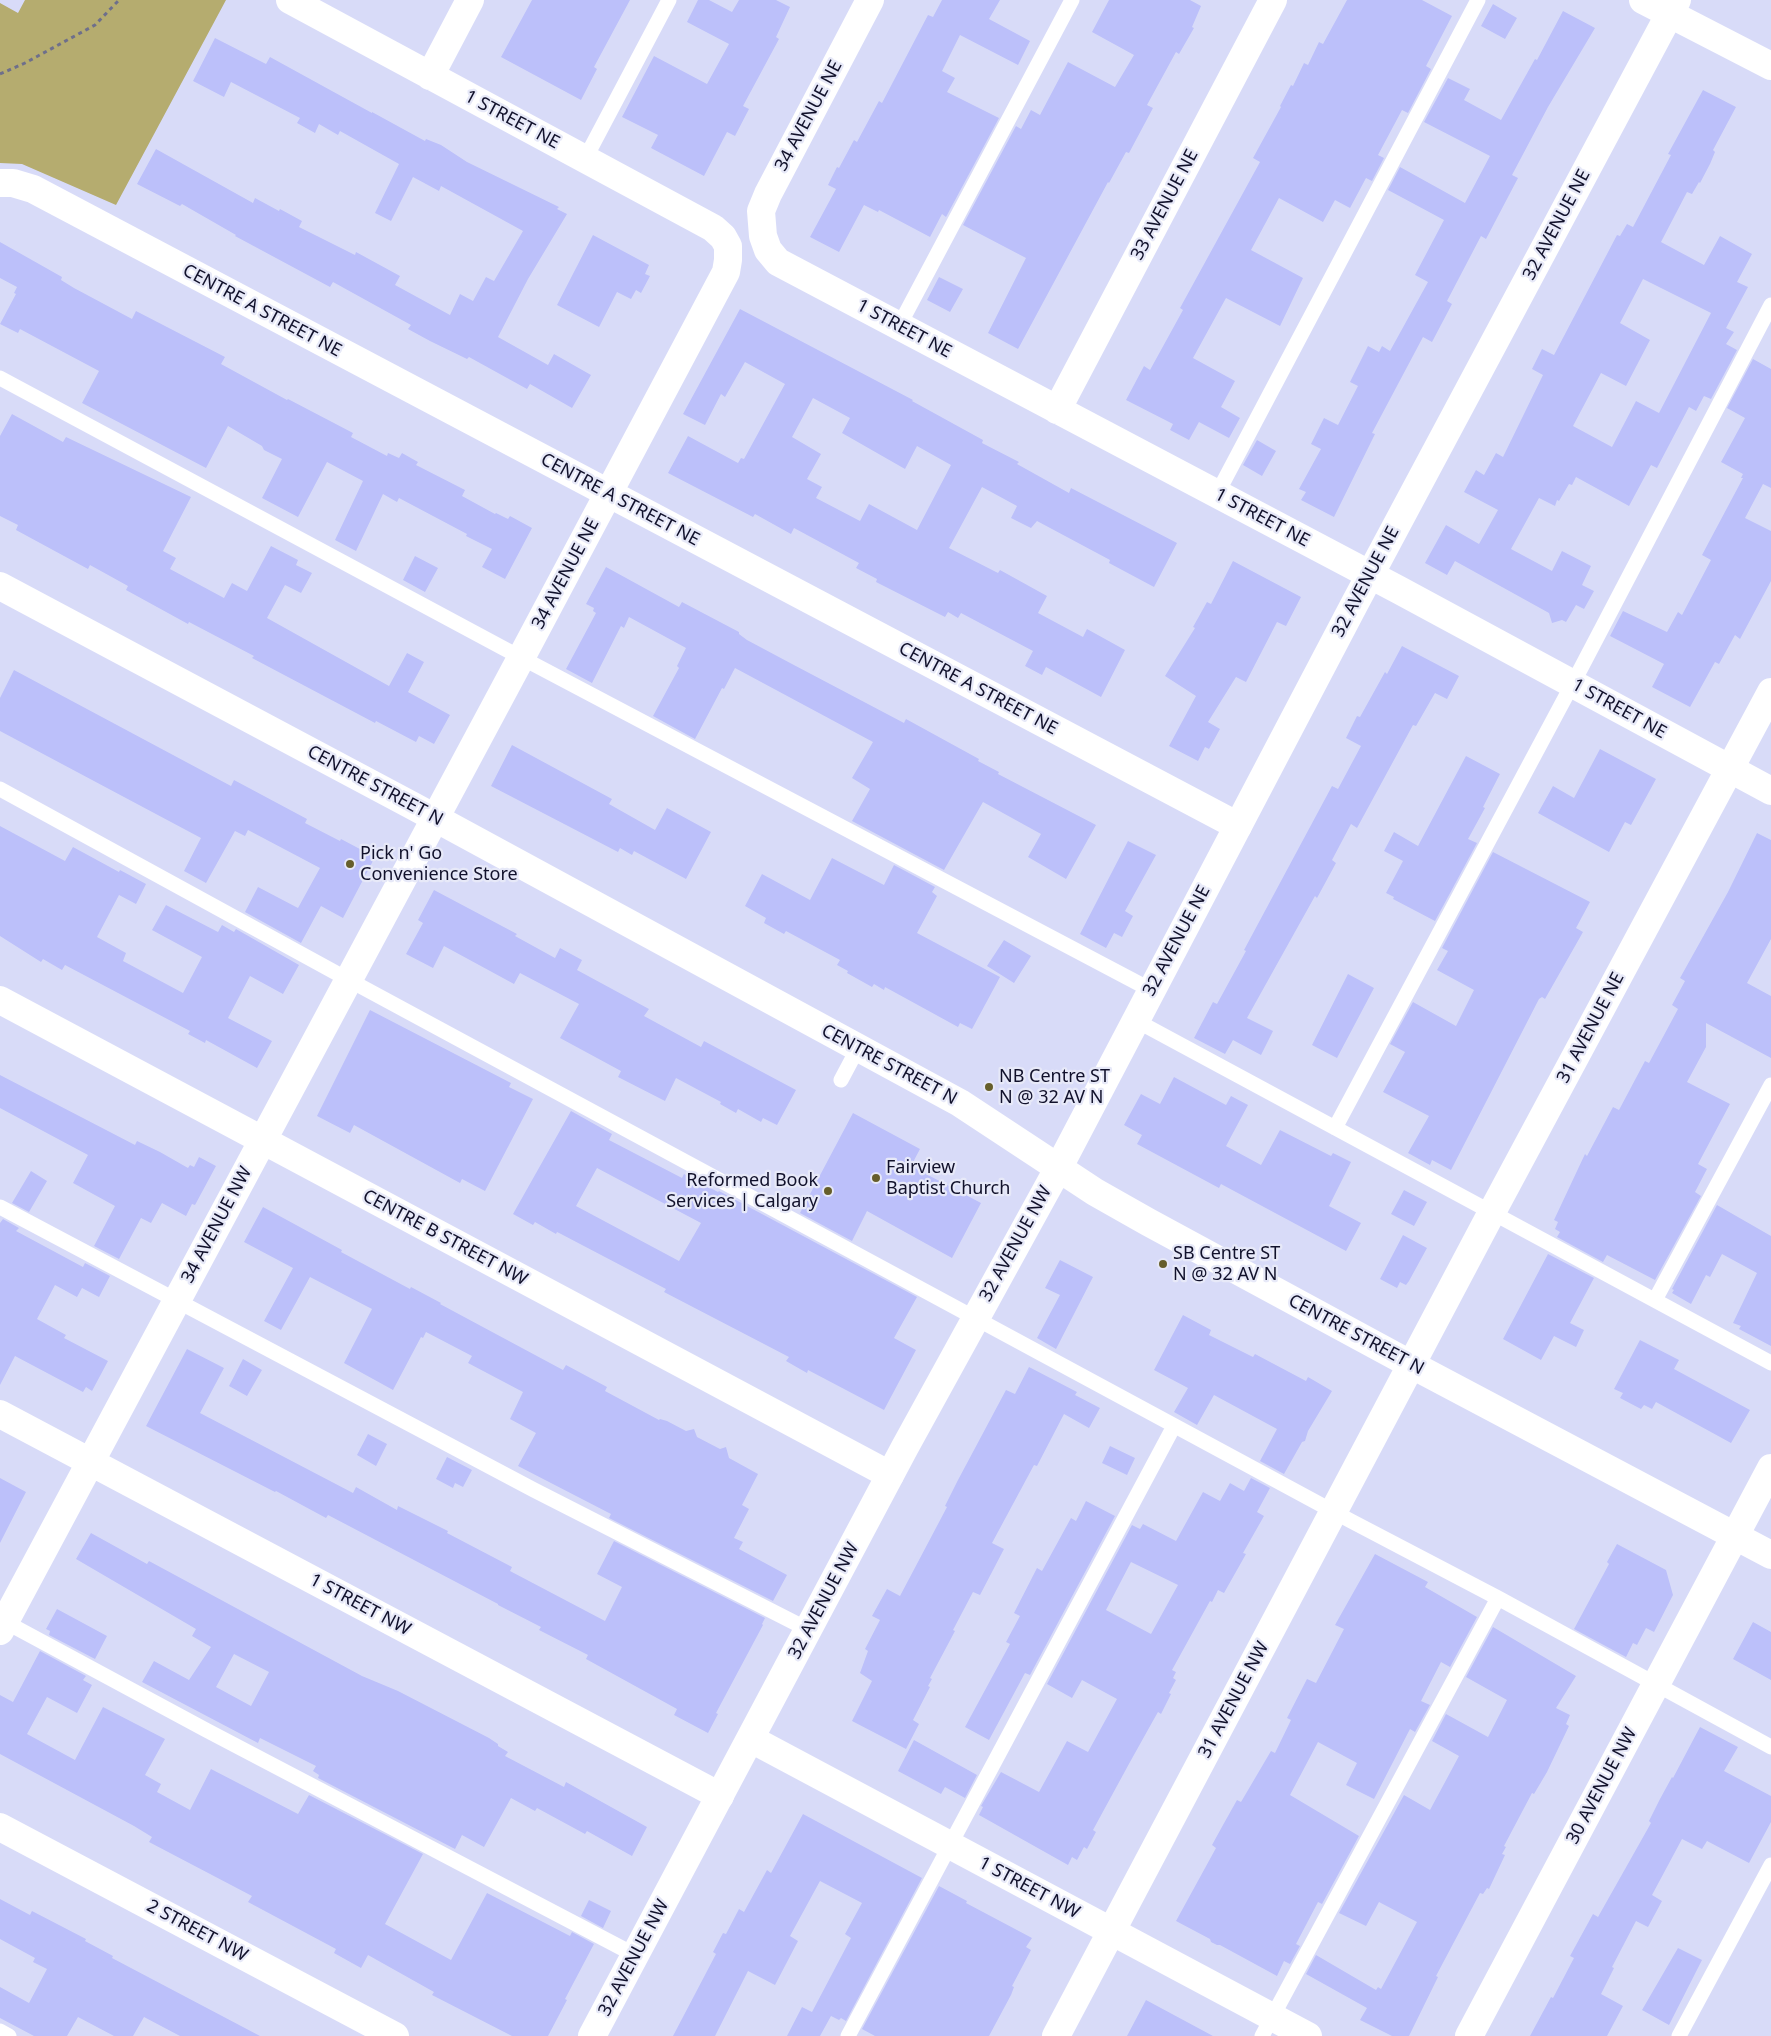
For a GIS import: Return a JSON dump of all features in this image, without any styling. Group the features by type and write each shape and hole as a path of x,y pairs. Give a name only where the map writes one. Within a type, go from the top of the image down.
{"street":[{"name":"1 STREET NE","path":"290,0 713,228 723,237 728,246"},
{"path":"430,76 470,0"},
{"name":"34 AVENUE NE","path":"763,236 761,211 768,194 870,0"},
{"name":"33 AVENUE NE","path":"1057,410 1272,0"},
{"path":"1643,0 1674,7 1771,66"},
{"name":"32 AVENUE NE","path":"1060,1167 1135,1020 1370,575 1674,7"},
{"name":"CENTRE A STREET NE","path":"0,183 12,183 33,189 1238,826"},
{"name":"1 STREET NE","path":"763,236 768,250 778,262 1370,575 1771,790"},
{"name":"34 AVENUE NE","path":"435,818 522,658 726,272 728,246"},
{"name":"CENTRE STREET N","path":"0,586 435,818 960,1103 1060,1167 1095,1192 1148,1222 1412,1365 1771,1555"},
{"name":"31 AVENUE NE","path":"1412,1365 1771,692"},
{"name":"34 AVENUE NW","path":"2,1624 435,818"},
{"name":"CENTRE B STREET NW","path":"0,1000 890,1476"},
{"name":"32 AVENUE NW","path":"592,2036 975,1318 1060,1167"},
{"name":"31 AVENUE NW","path":"1056,2036 1412,1365"},
{"name":"1 STREET NW","path":"0,1414 720,1796"},
{"name":"30 AVENUE NW","path":"1469,2036 1771,1468"},
{"name":"1 STREET NW","path":"751,1739 1111,1932 1267,2026 1308,2036"},
{"name":"2 STREET NW","path":"0,1827 395,2036"}],"lane":[{"path":"585,159 669,0"},
{"path":"900,326 1072,0"},
{"path":"1216,494 1478,0"},
{"path":"1335,1128 1573,683 1771,305"},
{"path":"0,378 522,658 1151,990"},
{"path":"0,789 349,980 1174,1426 1498,1598 1771,1747"},
{"path":"1135,1020 1771,1363"},
{"path":"841,1080 858,1048"},
{"path":"1655,1300 1771,1085"},
{"path":"0,1207 543,1494 809,1630"},
{"path":"848,2036 1174,1426"},
{"path":"1267,2026 1498,1598"},
{"path":"2,1624 635,1955"},
{"path":"1679,2036 1771,1865"},
{"path":"0,2031 9,2036"}],"path":[{"path":"0,74 25,63 95,25 118,1"}],"shaded area":[{"path":"25,0 226,0 116,205 22,164 0,163 0,3 18,13"}],"building":[{"path":"532,0 630,0 594,67 597,69 581,100 501,57"},
{"path":"698,0 709,0 732,12 739,0 776,0 790,7 776,37 779,39 743,106 749,109 735,136 727,132 704,176 651,148 658,135 622,117 654,56 707,84 729,44 687,22"},
{"path":"942,0 1000,0 989,19 1030,41 1018,65 960,35 942,71 955,78 947,92 999,118 946,217 942,214 930,237 879,210 878,212 864,205 839,252 810,237 836,189 828,185 854,140 857,142 879,101 882,103 928,15 933,17"},
{"path":"1109,0 1190,0 1201,6 1192,27 1194,28 1179,54 1176,52 1147,105 1153,108 1129,153 1126,152 1108,182 1018,349 988,333 1026,258 963,225 1016,126 1021,129 1031,110 1040,115 1068,62 1115,87 1134,55 1092,32"},
{"path":"1347,0 1422,0 1452,16 1426,66 1431,69 1408,113 1402,110 1378,155 1384,158 1372,181 1366,178 1350,208 1335,200 1323,222 1279,198 1251,250 1303,278 1280,326 1226,298 1193,358 1235,381 1221,407 1240,418 1229,438 1199,422 1189,440 1170,430 1173,424 1126,400 1144,366 1150,370 1183,310 1180,308 1260,162 1253,158 1291,85 1293,86 1304,63 1308,65 1319,42 1323,44"},
{"path":"1493,4 1517,18 1505,39 1481,26"},
{"path":"1563,11 1595,28 1548,107 1512,175 1518,178 1486,239 1481,236 1447,301 1452,304 1432,342 1423,337 1372,433 1375,434 1334,517 1301,500 1306,492 1299,489 1321,449 1311,444 1324,418 1338,425 1358,386 1350,382 1368,346 1379,352 1382,346 1390,351 1428,282 1415,275 1444,220 1388,190 1400,167 1465,203 1490,156 1424,122 1448,78 1470,89 1464,100 1501,120 1535,59 1537,60"},
{"path":"215,38 266,64 270,57 425,141 426,139 441,145 467,162 559,207 557,209 567,214 528,279 498,337 548,365 554,354 591,375 572,408 530,384 527,389 469,357 467,359 430,341 408,329 411,325 333,282 330,287 235,236 182,204 180,206 137,184 156,149 253,203 255,198 279,211 280,209 302,221 299,227 355,255 356,252 400,276 395,285 450,315 460,294 473,301 486,277 494,281 523,231 441,186 439,191 413,177 391,221 375,213 399,164 340,131 338,135 319,124 315,133 297,123 300,118 231,82 224,97 193,81"},
{"path":"1703,90 1736,107 1713,150 1715,152 1700,183 1692,194 1687,192 1661,242 1704,265 1720,236 1752,254 1737,282 1748,287 1726,328 1734,332 1726,344 1737,350 1711,399 1704,396 1696,411 1689,407 1657,468 1651,465 1629,506 1576,477 1572,485 1569,484 1559,501 1557,500 1555,506 1539,498 1511,549 1552,571 1562,551 1591,566 1582,585 1594,591 1584,609 1576,605 1566,622 1562,620 1552,623 1549,613 1455,561 1447,575 1425,563 1446,525 1479,544 1498,510 1464,492 1476,470 1484,475 1496,453 1503,457 1543,375 1532,369 1542,349 1554,355 1617,235 1620,236 1627,224 1633,227 1671,155 1668,154","holes":["1643,279 1711,313 1659,413 1636,401 1612,447 1573,426 1601,373 1626,386 1650,340 1620,323"]},
{"path":"593,235 649,265 645,274 650,276 641,293 636,290 631,299 617,292 599,327 557,305"},
{"path":"0,242 62,277 61,280 74,288 132,319 136,311 225,357 221,364 353,433 351,437 387,456 388,453 399,458 402,453 418,462 416,465 465,490 462,496 495,514 508,519 510,516 532,528 505,579 482,567 492,549 399,498 397,502 383,494 356,551 335,540 363,481 327,462 298,517 262,498 282,459 264,450 262,446 228,426 206,468 82,403 99,371 20,329 18,333 0,324 16,294 14,293 17,287 0,278"},
{"path":"939,277 963,289 950,312 927,300"},
{"path":"740,309 913,400 983,440 982,443 1019,462 1017,464 1069,493 1071,488 1177,543 1154,587 1109,563 1110,560 1037,521 1031,528 1011,518 1017,506 982,487 949,548 998,573 1000,570 1047,596 1038,613 1083,637 1087,629 1125,650 1101,697 1046,667 1042,675 1025,666 1033,651 961,613 958,618 948,612 945,617 876,582 877,579 856,568 859,563 794,528 791,534 755,514 753,517 668,473 688,436 738,463 741,458 744,459 785,384 745,362 725,397 721,394 705,425 683,414","holes":["813,398 850,418 842,433 905,469 917,446 951,465 917,530 869,504 860,521 816,498 822,487 807,479 821,454 792,437"]},
{"path":"1753,359 1771,369 1771,488 1763,484 1745,518 1771,531 1771,581 1740,639 1735,635 1719,664 1715,662 1690,707 1652,687 1664,664 1610,636 1623,611 1667,632 1678,612 1682,615 1711,560 1702,555 1743,478 1741,478 1743,474 1721,462 1745,418 1727,408"},
{"path":"12,414 63,442 66,437 191,497 163,551 176,558 170,569 224,598 232,583 247,591 271,546 298,560 296,565 312,573 301,593 285,585 267,618 389,686 407,653 424,662 408,692 450,715 434,744 419,736 416,742 376,721 375,723 252,658 254,656 189,622 188,624 126,590 128,586 90,565 88,569 16,530 18,525 0,516 0,436"},
{"path":"1257,440 1276,451 1262,476 1243,465"},
{"path":"415,556 438,568 425,592 403,580"},
{"path":"1233,561 1301,597 1286,626 1277,622 1246,682 1236,677 1208,722 1220,729 1209,749 1205,747 1198,761 1169,746 1196,696 1165,676 1195,628 1193,627 1207,602 1211,604"},
{"path":"606,567 679,607 682,602 739,632 747,640 904,723 906,719 979,759 978,761 999,772 998,774 1096,825 1066,879 1028,857 1041,834 983,802 944,870 852,821 870,789 852,778 873,742 735,668 724,689 722,688 695,739 653,716 679,668 677,666 686,648 629,617 624,628 621,626 592,683 566,669 596,613 593,611 594,608 586,604"},
{"path":"1402,646 1459,676 1447,699 1435,693 1416,726 1413,725 1357,828 1351,824 1332,860 1336,863 1317,898 1315,896 1247,1018 1273,1031 1261,1055 1233,1040 1225,1054 1194,1038 1213,1002 1217,1004 1332,786 1338,789 1361,746 1346,738 1357,716 1360,717"},
{"path":"14,670 231,786 234,780 307,819 305,823 375,857 343,918 321,906 301,943 245,912 258,887 298,908 320,868 248,830 245,836 235,831 206,883 184,871 201,838 0,731 0,698"},
{"path":"512,745 612,799 609,804 655,830 667,808 711,832 686,879 634,851 632,855 620,848 618,852 491,786"},
{"path":"1600,749 1656,779 1631,825 1625,822 1609,852 1538,813 1553,786 1574,798"},
{"path":"1466,756 1500,774 1483,807 1485,808 1468,839 1477,843 1435,921 1393,899 1394,897 1386,893 1403,861 1384,851 1394,832 1418,846"},
{"path":"0,826 65,861 73,847 119,872 120,870 146,884 136,904 119,895 97,937 126,953 123,961 183,993 202,957 152,930 166,905 218,932 222,925 234,932 236,929 299,965 283,994 250,976 228,1018 272,1041 257,1068 206,1040 205,1043 188,1034 190,1031 65,965 62,970 43,959 41,962 0,936"},
{"path":"1757,833 1771,840 1771,939 1747,983 1771,996 1771,1058 1706,1023 1706,1047 1687,1082 1730,1104 1698,1164 1707,1169 1695,1192 1701,1196 1655,1280 1607,1255 1603,1262 1557,1237 1560,1232 1555,1229 1558,1222 1554,1220 1585,1154 1587,1156 1613,1107 1619,1110 1645,1061 1649,1063 1678,1009 1672,1005 1685,981 1680,978 1728,892"},
{"path":"1128,841 1156,855 1125,911 1133,916 1122,937 1114,933 1106,948 1080,934"},
{"path":"1493,852 1590,902 1576,928 1583,932 1545,999 1542,997 1539,999 1451,1170 1432,1160 1430,1165 1408,1153 1429,1116 1383,1092 1405,1052 1390,1044 1413,1002 1456,1026 1474,990 1437,970 1448,951 1442,948"},
{"path":"832,858 884,885 894,865 935,887 932,892 937,896 917,933 1000,977 972,1029 960,1023 958,1027 885,987 884,990 874,984 872,987 837,965 840,960 786,931 784,934 764,923 766,918 745,906 762,874 810,900"},
{"path":"434,890 517,934 515,936 555,958 560,948 582,960 577,970 649,1009 644,1016 701,1047 704,1041 796,1090 777,1125 763,1118 761,1122 738,1109 736,1113 720,1104 721,1102 676,1078 665,1101 618,1077 621,1071 560,1038 579,1004 520,973 514,984 444,946 433,968 406,954 423,923 418,920"},
{"path":"1004,940 1031,956 1014,983 987,966"},
{"path":"1348,974 1374,988 1337,1058 1312,1045"},
{"path":"370,1010 511,1083 509,1087 533,1099 485,1191 462,1179 460,1183 354,1125 350,1133 317,1116"},
{"path":"0,1075 135,1145 137,1141 188,1168 190,1165 194,1167 199,1157 216,1166 195,1205 192,1204 186,1216 162,1203 151,1223 141,1218 119,1259 94,1246 115,1206 73,1183 88,1155 0,1108"},
{"path":"1174,1077 1226,1105 1231,1096 1248,1105 1226,1146 1261,1165 1280,1130 1331,1156 1333,1153 1351,1162 1329,1206 1361,1223 1346,1251 1221,1184 1219,1188 1137,1144 1142,1135 1124,1125 1141,1094 1160,1104"},
{"path":"571,1111 612,1134 609,1140 682,1178 684,1174 719,1191 917,1297 894,1338 916,1350 884,1410 808,1370 807,1373 786,1361 789,1357 664,1292 666,1289 557,1232 556,1234 535,1222 533,1225 513,1214","holes":["597,1168 701,1223 679,1261 576,1206"]},
{"name":"Fairview Baptist Church","path":"853,1113 920,1149 911,1166 981,1203 952,1258 867,1211 852,1241 800,1213"},
{"path":"31,1171 47,1181 29,1212 12,1203"},
{"path":"1404,1190 1427,1202 1414,1226 1391,1214"},
{"path":"1717,1205 1771,1236 1771,1346 1739,1329 1741,1326 1733,1323 1757,1273 1722,1254 1710,1277 1706,1275 1691,1304 1672,1293 1674,1290 1672,1289"},
{"path":"263,1207 342,1250 341,1252 410,1289 411,1287 563,1370 566,1365 607,1387 605,1391 659,1420 667,1421 686,1431 694,1429 697,1437 720,1449 726,1447 729,1458 758,1474 742,1505 749,1509 734,1538 743,1542 739,1549 787,1575 773,1601 609,1518 611,1514 518,1466 536,1433 510,1419 523,1392 468,1363 472,1356 426,1332 423,1338 421,1337 393,1390 344,1363 372,1309 310,1277 281,1330 264,1321 293,1268 244,1242"},
{"path":"3,1219 19,1228 16,1231 83,1267 85,1263 110,1276 99,1297 82,1288 77,1297 55,1285 37,1319 66,1335 64,1338 108,1361 92,1391 86,1387 83,1392 15,1356 0,1385 0,1223"},
{"path":"1403,1235 1427,1248 1406,1285 1400,1282 1397,1288 1380,1279"},
{"path":"1548,1254 1594,1278 1570,1323 1584,1330 1576,1347 1554,1336 1541,1360 1503,1339"},
{"path":"1060,1260 1093,1277 1056,1349 1037,1338 1060,1295 1045,1288"},
{"path":"1183,1315 1211,1330 1209,1335 1253,1357 1255,1354 1306,1381 1308,1377 1332,1391 1308,1431 1305,1441 1302,1442 1284,1474 1260,1461 1277,1429 1214,1395 1197,1425 1174,1412 1188,1388 1154,1370"},
{"path":"1640,1340 1679,1360 1674,1369 1750,1410 1731,1443 1656,1402 1652,1409 1644,1405 1641,1409 1620,1398 1623,1393 1614,1389"},
{"path":"187,1349 224,1368 200,1413 353,1493 356,1487 397,1510 398,1506 448,1531 447,1533 512,1567 510,1571 605,1621 622,1587 597,1574 614,1541 765,1618 716,1713 718,1714 708,1733 674,1715 677,1709 586,1659 588,1655 539,1630 541,1627 328,1515 326,1518 146,1426"},
{"path":"243,1359 262,1370 247,1396 229,1386"},
{"path":"1029,1367 1077,1392 1075,1395 1100,1408 1089,1428 1064,1414 1037,1466 1034,1465 992,1543 1004,1549 980,1595 973,1592 930,1678 932,1679 928,1686 930,1687 913,1720 919,1724 906,1749 852,1721 872,1681 860,1673 868,1651 865,1649 880,1620 872,1616 887,1589 900,1596 947,1507 945,1506 958,1480 1006,1390 1015,1394"},
{"path":"368,1434 387,1444 376,1466 357,1455"},
{"path":"1110,1446 1135,1458 1127,1475 1102,1463"},
{"path":"447,1457 472,1470 463,1487 455,1483 453,1488 436,1479"},
{"path":"0,1478 26,1492 0,1543"},
{"path":"1251,1478 1270,1488 1257,1512 1264,1516 1243,1553 1246,1554 1224,1593 1218,1590 1212,1602 1210,1601 1172,1670 1176,1672 1173,1678 1176,1680 1169,1693 1171,1694 1161,1714 1158,1712 1093,1830 1096,1832 1087,1849 1084,1847 1077,1860 1072,1857 1068,1865 979,1815 983,1807 981,1806 1001,1772 1039,1792 1067,1741 1088,1752 1117,1699 1082,1680 1072,1698 1047,1684 1132,1525 1140,1529 1143,1524 1176,1541 1203,1492 1220,1501 1230,1483 1244,1491","holes":["1131,1562 1178,1585 1151,1634 1106,1610"]},
{"path":"1086,1501 1115,1516 1030,1675 1025,1673 989,1740 965,1727 1010,1644 1006,1642 1020,1616 1014,1613 1037,1568 1042,1571 1071,1518 1076,1521"},
{"path":"91,1533 147,1564 149,1561 362,1676 398,1691 489,1738 508,1752 505,1756 564,1787 566,1782 647,1827 632,1856 587,1831 585,1834 537,1808 535,1811 511,1798 484,1847 462,1835 455,1849 318,1778 319,1775 313,1771 316,1766 260,1738 258,1743 142,1682 154,1661 189,1680 211,1647 192,1636 196,1629 76,1559","holes":["234,1654 269,1672 251,1706 216,1687"]},
{"path":"1617,1544 1666,1570 1673,1595 1654,1632 1646,1628 1637,1645 1633,1643 1626,1657 1574,1629 1609,1564 1607,1562"},
{"path":"1375,1554 1428,1582 1425,1587 1477,1617 1450,1667 1441,1662 1421,1701 1430,1705 1415,1732 1410,1729 1374,1799 1346,1785 1357,1763 1318,1742 1290,1795 1359,1836 1322,1904 1318,1902 1296,1944 1300,1946 1290,1964 1284,1961 1277,1976 1211,1942 1210,1939 1176,1921 1216,1848 1212,1845 1237,1800 1241,1802 1271,1751 1275,1753 1291,1720 1287,1718 1307,1679 1316,1683 1344,1629 1335,1625"},
{"path":"57,1609 107,1636 95,1659 49,1635 50,1631 46,1629"},
{"path":"1753,1622 1771,1632 1771,1680 1733,1659"},
{"path":"1493,1627 1576,1676 1556,1708 1570,1715 1566,1724 1569,1726 1547,1772 1534,1794 1532,1793 1504,1846 1506,1847 1502,1854 1505,1855 1489,1889 1487,1888 1483,1894 1480,1893 1436,1976 1438,1977 1409,2036 1392,2036 1360,2020 1367,2008 1306,1974 1316,1955 1376,1990 1378,1987 1381,1989 1417,1922 1379,1902 1366,1926 1339,1913 1404,1795 1430,1810 1459,1756 1432,1741 1446,1714 1488,1737 1507,1700 1466,1677"},
{"path":"40,1651 86,1676 83,1680 92,1685 77,1713 47,1697 27,1734 75,1760 103,1707 165,1739 145,1775 161,1784 157,1792 190,1810 211,1769 298,1814 309,1795 423,1854 385,1924 451,1960 487,1893 570,1936 572,1932 594,1944 548,2036 512,2036 432,1995 434,1992 368,1955 361,1968 334,1953 336,1949 248,1902 252,1896 149,1842 152,1837 134,1826 0,1754 0,1695 13,1702"},
{"path":"1700,1727 1738,1747 1724,1771 1771,1796 1771,1822 1749,1863 1707,1841 1702,1849 1682,1839 1652,1895 1662,1901 1648,1927 1636,1921 1612,1967 1614,1968 1601,1994 1623,2006 1607,2036 1530,2036 1574,1958 1570,1956 1593,1914 1598,1917 1651,1823 1649,1821 1660,1799"},
{"path":"914,1740 977,1775 965,1798 945,1787 941,1794 898,1771"},
{"path":"803,1814 922,1878 846,2021 831,2016 820,2036 787,2036 802,2007 812,2012 851,1938 845,1934 862,1903 820,1881 790,1936 798,1941 775,1985 748,1971 715,2036 673,2036 716,1954 713,1952 723,1933 726,1934 739,1909 744,1912 767,1870 771,1873"},
{"path":"939,1886 967,1901 966,1903 1032,1938 1026,1947 1031,1950 1012,1986 1014,1987 1011,1995 989,2036 875,2036 862,2029"},
{"path":"0,1899 30,1915 32,1911 86,1939 85,1941 113,1956 112,1958 260,2036 180,2036 144,2017 133,2036 114,2036 78,2017 67,2036 34,2036 0,2018 0,1987 29,2003 47,1969 33,1962 35,1958 0,1939"},
{"path":"589,1900 611,1911 603,1928 581,1916"},
{"path":"1678,1948 1702,1960 1669,2025 1642,2010"},
{"path":"1146,2000 1213,2036 1127,2036"}],"place":[{"name":"Pick n' Go Convenience Store","path":"350,864"},
{"name":"NB Centre ST N @ 32 AV N","path":"989,1087"},
{"name":"Fairview Baptist Church","path":"876,1178"},
{"name":"Reformed Book Services | Calgary","path":"828,1191"},
{"name":"SB Centre ST N @ 32 AV N","path":"1163,1264"}]}
